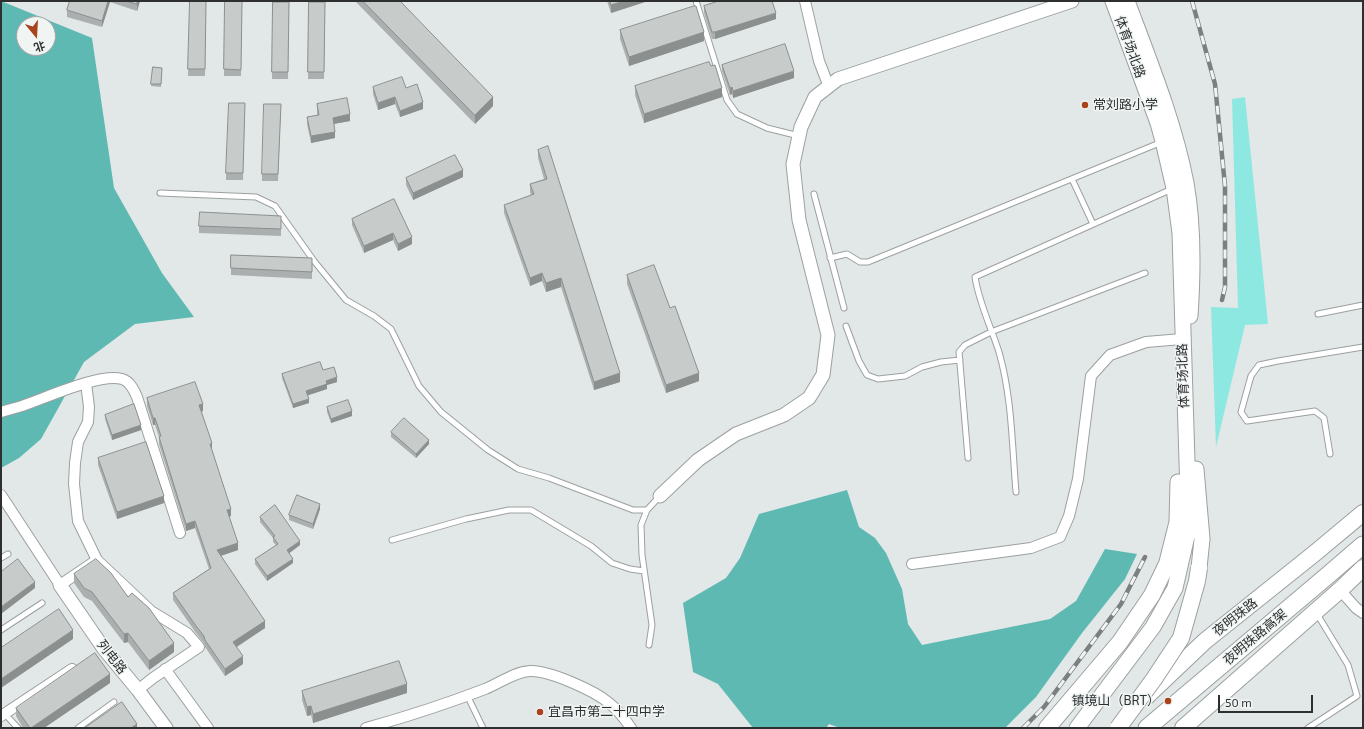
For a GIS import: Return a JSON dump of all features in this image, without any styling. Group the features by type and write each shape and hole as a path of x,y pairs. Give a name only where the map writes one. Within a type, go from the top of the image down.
{"highway":[{"name":"夜明珠路高架","path":"1147,728 1363,545"}],"main road":[{"name":"体育场北路","path":"1082,728 1156,630 1180,588 1194,528 1180,233 1174,188 1158,123 1113,1"},
{"name":"体育场北路","path":"1077,728 1153,627 1175,588 1189,527 1186,339 1192,284 1191,230 1186,183 1169,117 1127,1"},
{"path":"1047,728 1120,642 1152,595 1166,566 1177,522 1186,339"},
{"path":"1118,728 1154,679 1181,638 1197,581 1202,539 1186,339"},
{"name":"夜明珠路","path":"1114,728 1205,641 1363,513"},
{"path":"1188,727 1363,568"}],"street":[{"path":"805,1 819,61 829,87"},
{"path":"660,496 698,460 736,434 784,415 809,398 823,375 828,335 799,220 793,164 801,127 815,98 838,79 1072,1"},
{"path":"912,564 1031,548 1060,537 1069,516 1078,479 1091,376 1110,355 1146,342 1186,339"},
{"path":"1,412 86,383 110,377 124,379 131,386 137,397 180,533"},
{"path":"86,383 89,408 88,422 78,442 75,463 74,484 78,521 97,560 152,610 187,633 199,647 165,669 138,690"},
{"path":"1,495 4,507 60,585 97,560"},
{"name":"列电路","path":"60,585 101,651 138,690 166,728"},
{"path":"1340,590 1356,608 1363,613"},
{"path":"2,713 78,666"},
{"path":"165,669 208,728"},
{"path":"366,728 395,720 487,688 509,676 531,671 552,675 589,690 608,702 623,717 631,728"}],"lane":[{"path":"696,1 727,100 737,114 767,128 799,136"},
{"path":"830,258 847,254 860,262 868,262 1163,141"},
{"path":"1072,179 1093,224"},
{"path":"1016,492 1008,398 999,352 977,291 975,277 1174,188"},
{"path":"160,193 256,197 275,206 314,262 346,300 374,316 391,329 419,386 441,412 488,450 518,469 549,478 633,510 647,510"},
{"path":"814,194 844,308"},
{"path":"968,458 959,352 965,345 991,332 1145,273"},
{"path":"1318,314 1363,305"},
{"path":"846,326 859,361 867,375 878,380 905,376 922,367 941,362 960,360"},
{"path":"1330,454 1324,418 1315,411 1247,421 1241,412 1251,376 1259,365 1278,360 1363,347"},
{"path":"649,646 652,626 642,555 641,525 647,510 660,496"},
{"path":"392,540 466,519 509,510 531,510 591,546 612,563 630,569 644,571"},
{"path":"1,558 8,554"},
{"path":"1,630 42,604"},
{"path":"1308,728 1357,696 1348,665 1316,612"},
{"path":"467,695 483,728"},
{"path":"78,728 114,702"},
{"path":"2,713 18,728"}],"shaded area":[{"path":"1,1 38,16 16,16 16,56 56,56 56,23 92,38 114,188 162,273 194,317 135,324 84,362 41,439 19,458 1,468"},
{"path":"1245,97 1268,324 1245,325 1216,447 1211,307 1238,308 1232,99"},
{"path":"847,490 859,527 875,538 886,553 902,589 908,624 922,645 1050,619 1076,601 1105,549 1137,554 1125,579 1082,633 1036,697 1005,728 840,728 829,724 826,728 753,728 718,684 693,672 683,603 726,578 740,558 759,514"}],"building":[{"path":"70,1 108,1 102,21 67,10"},
{"path":"127,1 137,1 137,4"},
{"path":"190,1 206,1 205,69 188,69"},
{"path":"225,1 242,1 241,70 224,69"},
{"path":"363,1 400,1 493,97 475,115"},
{"path":"610,1 624,1 611,5"},
{"path":"719,1 772,1 776,13 712,32 704,6"},
{"path":"273,2 289,2 288,72 272,72"},
{"path":"309,2 325,2 324,72 308,72"},
{"path":"696,6 704,32 629,57 620,30"},
{"path":"785,44 794,71 733,91 732,87 730,88 722,65"},
{"path":"709,62 711,66 715,65 722,88 644,114 635,86"},
{"path":"153,67 162,68 161,84 151,84"},
{"path":"402,77 406,88 417,84 423,102 400,111 395,97 378,103 373,87"},
{"path":"347,98 350,114 333,118 335,132 311,136 307,117 319,115 317,104"},
{"path":"229,103 245,103 243,173 226,173"},
{"path":"264,104 281,104 278,174 262,174"},
{"path":"548,146 620,373 594,382 561,278 546,283 542,273 530,278 504,205 534,194 530,184 547,179 538,150"},
{"path":"455,155 463,170 413,193 406,178"},
{"path":"394,199 412,237 398,244 393,233 364,246 352,219"},
{"path":"200,212 281,216 281,229 199,226"},
{"path":"231,255 312,258 312,272 231,268"},
{"path":"654,265 670,308 675,306 699,373 666,385 627,275"},
{"path":"320,362 323,370 334,367 337,377 326,381 327,384 306,391 309,399 293,404 282,374"},
{"path":"195,382 203,404 199,405 212,443 210,444 231,509 227,510 238,543 217,550 265,621 233,642 243,656 225,669 205,640 204,636 173,593 211,568 195,521 186,524 159,437 161,436 155,418 153,418 147,398"},
{"path":"348,400 352,411 331,419 327,407"},
{"path":"134,404 141,425 112,435 105,415"},
{"path":"404,418 429,440 416,454 391,432"},
{"path":"146,442 164,496 117,512 98,458"},
{"path":"297,495 320,504 313,524 289,515"},
{"path":"275,505 300,541 287,550 293,559 267,576 255,559 278,544 273,537 275,536 260,517"},
{"path":"18,559 35,582 1,607 1,572"},
{"path":"96,559 111,573 128,597 132,593 149,608 174,643 149,661 128,633 124,634 92,592 84,588 74,574"},
{"path":"59,609 73,630 1,679 1,648"},
{"path":"95,653 110,674 30,728 16,708"},
{"path":"399,661 407,684 313,714 311,706 307,707 302,691"},
{"path":"122,702 137,724 131,728 85,728"}],"railway":[{"path":"1192,1 1215,84 1225,186 1225,287 1222,300"},
{"path":"1023,728 1044,707 1121,604 1145,557"}],"place":[{"name":"常刘路小学","path":"1085,105"},
{"name":"镇境山（BRT）","path":"1168,701"},
{"name":"宜昌市第二十四中学","path":"540,712"}]}
